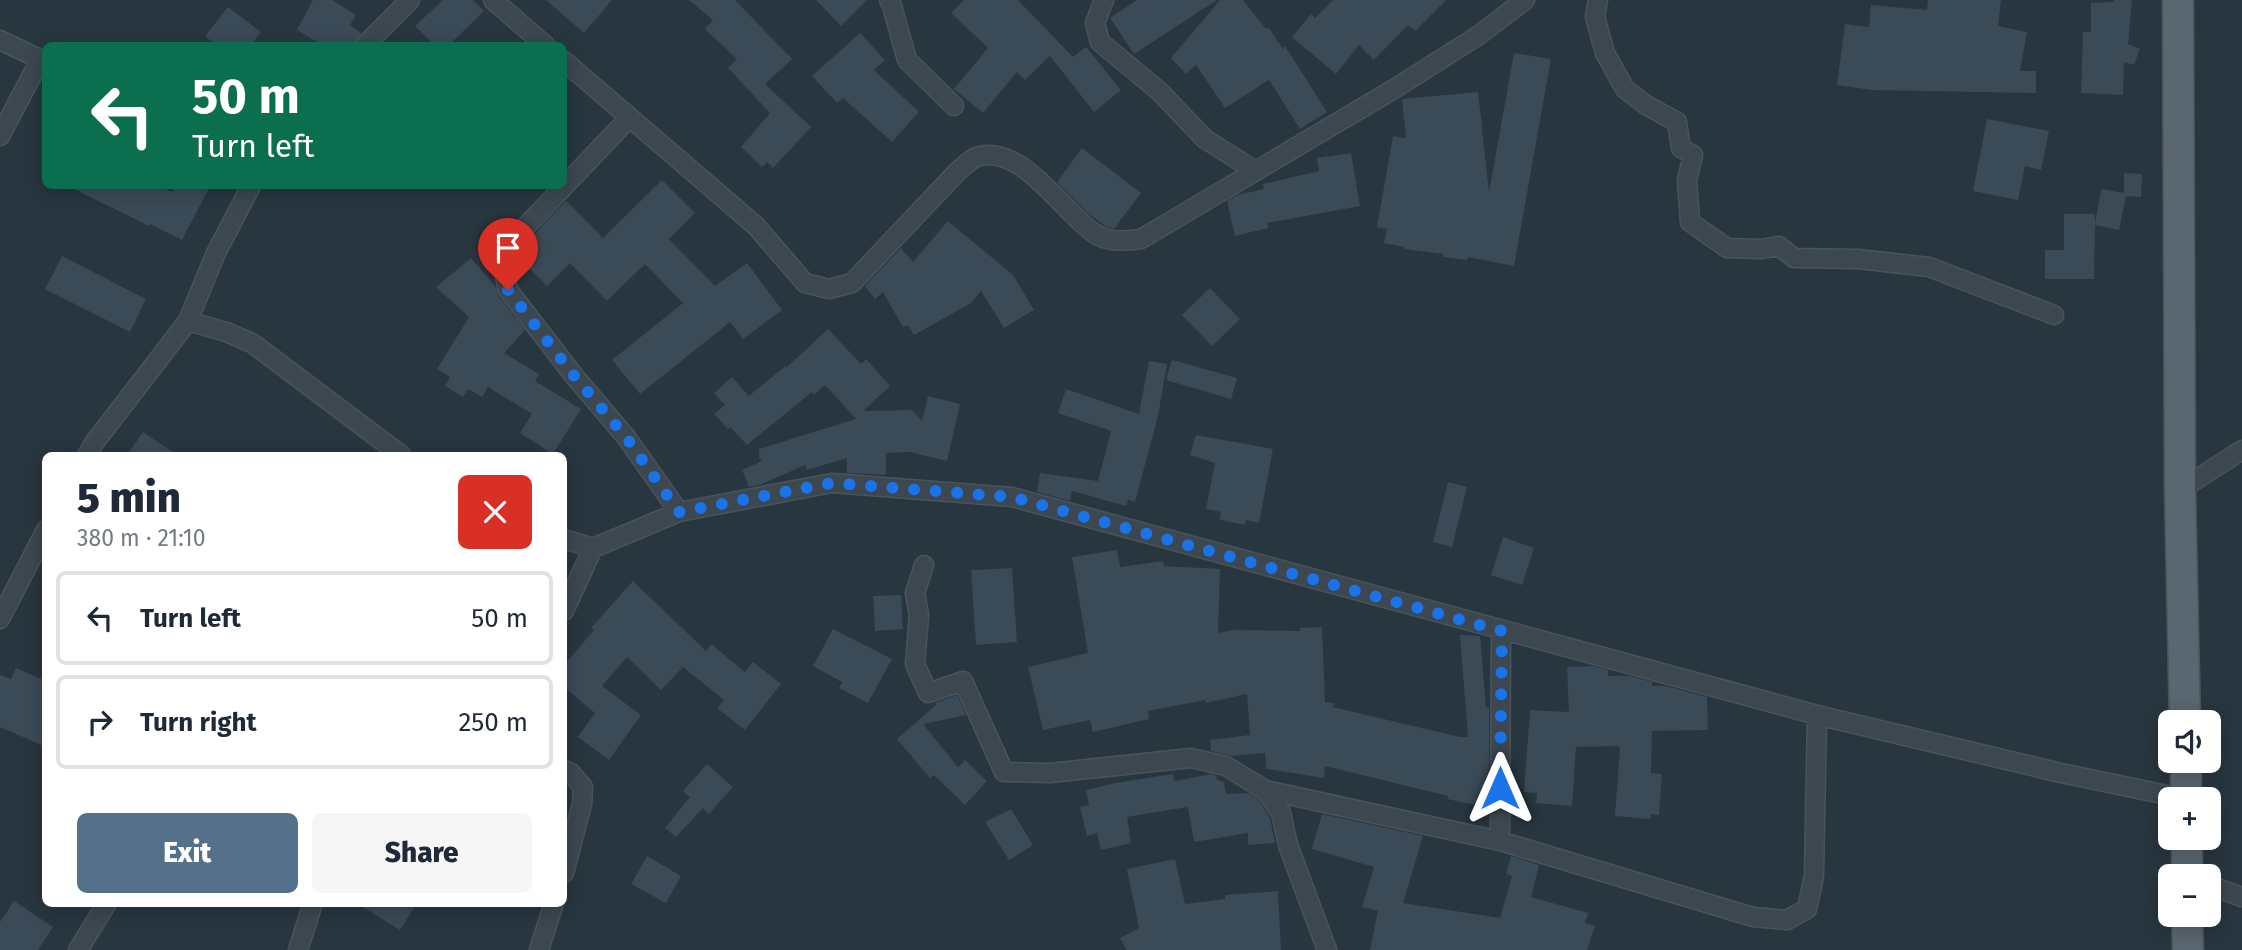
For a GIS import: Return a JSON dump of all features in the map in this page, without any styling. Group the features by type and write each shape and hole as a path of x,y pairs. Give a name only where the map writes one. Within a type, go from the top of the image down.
{"main road":[{"path":"2178,0 2180,490 2185,710"},
{"path":"2188,927 2188,950"}],"street":[{"path":"368,42 410,0"},
{"path":"493,0 541,42"},
{"path":"889,0 907,60 954,106"},
{"path":"1104,0 1095,23 1100,42 1159,91 1205,139 1254,170"},
{"path":"567,64 756,226 805,283 829,289 852,284 958,171 978,156 1000,155 1021,166 1095,234 1118,242 1141,239 1394,89 1479,35 1524,0"},
{"path":"1598,0 1595,17 1605,53 1625,89 1646,105 1677,122 1681,148 1693,155 1687,180 1690,222 1727,248 1761,249 1779,246 1794,258 1858,258 1929,267 2053,315"},
{"path":"0,40 42,61"},
{"path":"0,136 42,63"},
{"path":"567,183 629,118"},
{"path":"89,452 188,321 216,253 249,189"},
{"path":"562,189 515,238 504,258 504,276 508,290 575,377 626,437 679,512"},
{"path":"188,321 252,343 397,452"},
{"path":"2180,490 2242,450"},
{"path":"567,540 593,548 679,512 832,483 1012,497 1817,715 2158,793"},
{"path":"0,619 42,538"},
{"path":"567,604 593,548"},
{"path":"925,565 915,593 919,615 915,664 928,693 963,681 1004,772 1050,774 1191,758 1227,766 1265,790 1500,841 1753,918 1787,920 1807,909 1814,876 1817,715"},
{"path":"1500,841 1502,631"},
{"path":"567,771 583,787 567,861"},
{"path":"1265,790 1281,813 1288,845 1327,950"},
{"path":"2221,890 2242,897"},
{"path":"78,950 105,907"},
{"path":"298,950 312,907"},
{"path":"539,950 553,907"}],"building":[{"path":"313,0 332,0 356,15 350,25 361,33 355,42 317,42 297,30"},
{"path":"443,0 473,0 484,11 452,42 431,42 415,26"},
{"path":"546,0 612,0 584,33"},
{"path":"689,0 735,0 792,59 765,84 811,127 773,168 767,162 762,167 741,147 770,113 728,68 737,59 705,29 713,20"},
{"path":"816,0 867,0 841,26"},
{"path":"964,0 1018,0 1073,57 1086,47 1121,90 1094,112 1050,56 1025,80 1017,72 983,113 954,89 988,48 951,13"},
{"path":"1137,0 1217,0 1134,54 1110,18"},
{"path":"1220,0 1243,0 1266,29 1269,28 1283,49 1285,46 1327,112 1300,129 1269,80 1225,108 1196,65 1186,74 1171,58"},
{"path":"1333,0 1446,0 1415,31 1408,25 1374,60 1359,45 1336,74 1292,37 1311,14 1315,18"},
{"path":"1928,0 2001,0 1998,26 2027,32 2020,71 2036,71 2036,93 1871,90 1837,85 1845,24 1869,27 1871,5 1927,10"},
{"path":"2132,0 2128,44 2140,49 2134,65 2124,62 2123,95 2081,93 2083,32 2091,32 2091,3"},
{"path":"228,7 261,32 253,42 212,42 205,36"},
{"path":"860,33 885,60 874,70 919,112 892,142 843,98 837,103 812,76"},
{"path":"1514,53 1551,59 1514,266 1468,257 1467,260 1443,257 1443,254 1404,249 1384,243 1387,229 1377,227 1393,136 1406,138 1402,99 1478,92 1489,192"},
{"path":"1987,119 2049,131 2041,170 2025,166 2018,200 1973,191"},
{"path":"1082,148 1141,193 1114,229 1105,226 1088,213 1057,182"},
{"path":"1351,153 1360,206 1267,223 1268,228 1235,236 1227,201 1237,195 1264,189 1263,184 1319,171 1317,158"},
{"path":"2124,173 2142,174 2141,197 2126,196 2119,230 2095,225 2094,279 2045,279 2045,250 2064,250 2064,214 2095,214 2095,224 2101,189 2124,193"},
{"path":"662,180 695,213 669,239 715,286 747,263 782,310 743,339 730,322 640,394 612,360 683,303 645,264 607,301 570,263 547,286 519,258 524,245 566,201 603,238"},
{"path":"74,189 166,189 172,192 174,189 208,189 182,240 150,224 149,226"},
{"path":"948,221 1013,275 1034,310 1004,328 981,291 971,303 914,335 908,325 903,327 883,292 875,299 865,286 901,248 913,262"},
{"path":"62,256 146,299 130,332 45,289"},
{"path":"471,258 496,287 499,297 525,330 504,353 539,374 535,381 581,409 554,452 550,452 520,433 532,414 488,387 482,397 468,389 463,397 445,386 450,377 437,369 469,317 436,287"},
{"path":"1210,288 1240,319 1212,346 1182,315"},
{"path":"828,329 861,364 866,359 890,386 863,411 912,410 922,421 928,396 960,404 947,461 909,452 886,453 886,475 847,473 847,458 807,470 805,465 760,485 749,487 742,470 762,461 759,458 759,449 856,419 825,385 814,395 812,392 747,445 714,414 725,405 714,393 732,377 749,396 785,366 786,368"},
{"path":"1172,360 1237,378 1231,399 1166,380"},
{"path":"1149,361 1167,364 1158,416 1135,502 1128,500 1126,506 1072,491 1070,501 1037,492 1040,473 1098,481 1111,431 1058,413 1066,389 1139,414"},
{"path":"143,432 173,452 129,452"},
{"path":"1196,435 1273,449 1259,523 1246,520 1245,525 1220,520 1221,512 1206,509 1215,463 1190,455"},
{"path":"1448,482 1467,487 1452,547 1433,542"},
{"path":"1503,537 1534,548 1522,585 1491,575"},
{"path":"1117,550 1120,567 1163,561 1164,566 1220,569 1218,633 1233,630 1300,631 1300,628 1322,627 1325,702 1334,703 1333,707 1468,737 1460,635 1480,636 1486,707 1489,708 1489,791 1486,807 1325,766 1324,778 1266,769 1265,753 1231,756 1211,751 1210,740 1250,735 1247,694 1148,711 1149,719 1093,732 1090,720 1043,730 1028,667 1088,653 1072,557"},
{"path":"1012,568 1017,642 976,645 971,570"},
{"path":"633,581 706,651 711,644 745,672 753,662 781,684 745,730 717,708 724,700 683,667 661,690 627,657 602,686 641,715 609,760 578,737 595,713 567,690 567,662 594,630 591,628"},
{"path":"901,595 903,629 875,631 873,596"},
{"path":"833,629 892,659 868,703 839,688 842,682 813,666"},
{"path":"1594,666 1608,670 1608,676 1630,676 1652,682 1652,686 1666,686 1707,697 1708,730 1652,731 1651,773 1662,774 1659,815 1651,814 1650,819 1615,816 1620,749 1618,746 1576,747 1572,806 1536,803 1537,793 1524,792 1530,710 1569,712 1567,667"},
{"path":"16,668 42,679 42,745 0,727 0,675 11,679"},
{"path":"957,695 966,715 923,724 958,767 965,760 987,781 965,805 934,775 930,778 897,739 936,705 935,703"},
{"path":"707,764 733,787 709,814 703,808 676,837 665,828 690,797 683,791"},
{"path":"1173,774 1174,781 1211,774 1224,782 1226,794 1249,793 1257,798 1270,818 1275,843 1248,845 1248,833 1194,842 1188,807 1127,817 1131,843 1101,850 1097,833 1087,836 1080,807 1089,805 1086,790"},
{"path":"1011,809 1033,845 1009,860 985,822"},
{"path":"1322,814 1423,836 1403,903 1500,918 1512,876 1506,874 1511,856 1539,865 1531,897 1588,913 1585,923 1595,926 1587,950 1370,950 1378,911 1362,907 1374,867 1312,849"},
{"path":"647,856 681,876 666,903 631,884"},
{"path":"1175,859 1185,904 1225,899 1225,895 1278,891 1281,950 1127,950 1120,938 1139,928 1127,869"},
{"path":"14,901 53,927 38,950 0,950 0,922"},
{"path":"363,907 414,907 400,930"}],"route":[{"path":"508,290 575,377 626,437 679,512 832,483 1012,497 1502,631 1500,788"}]}
